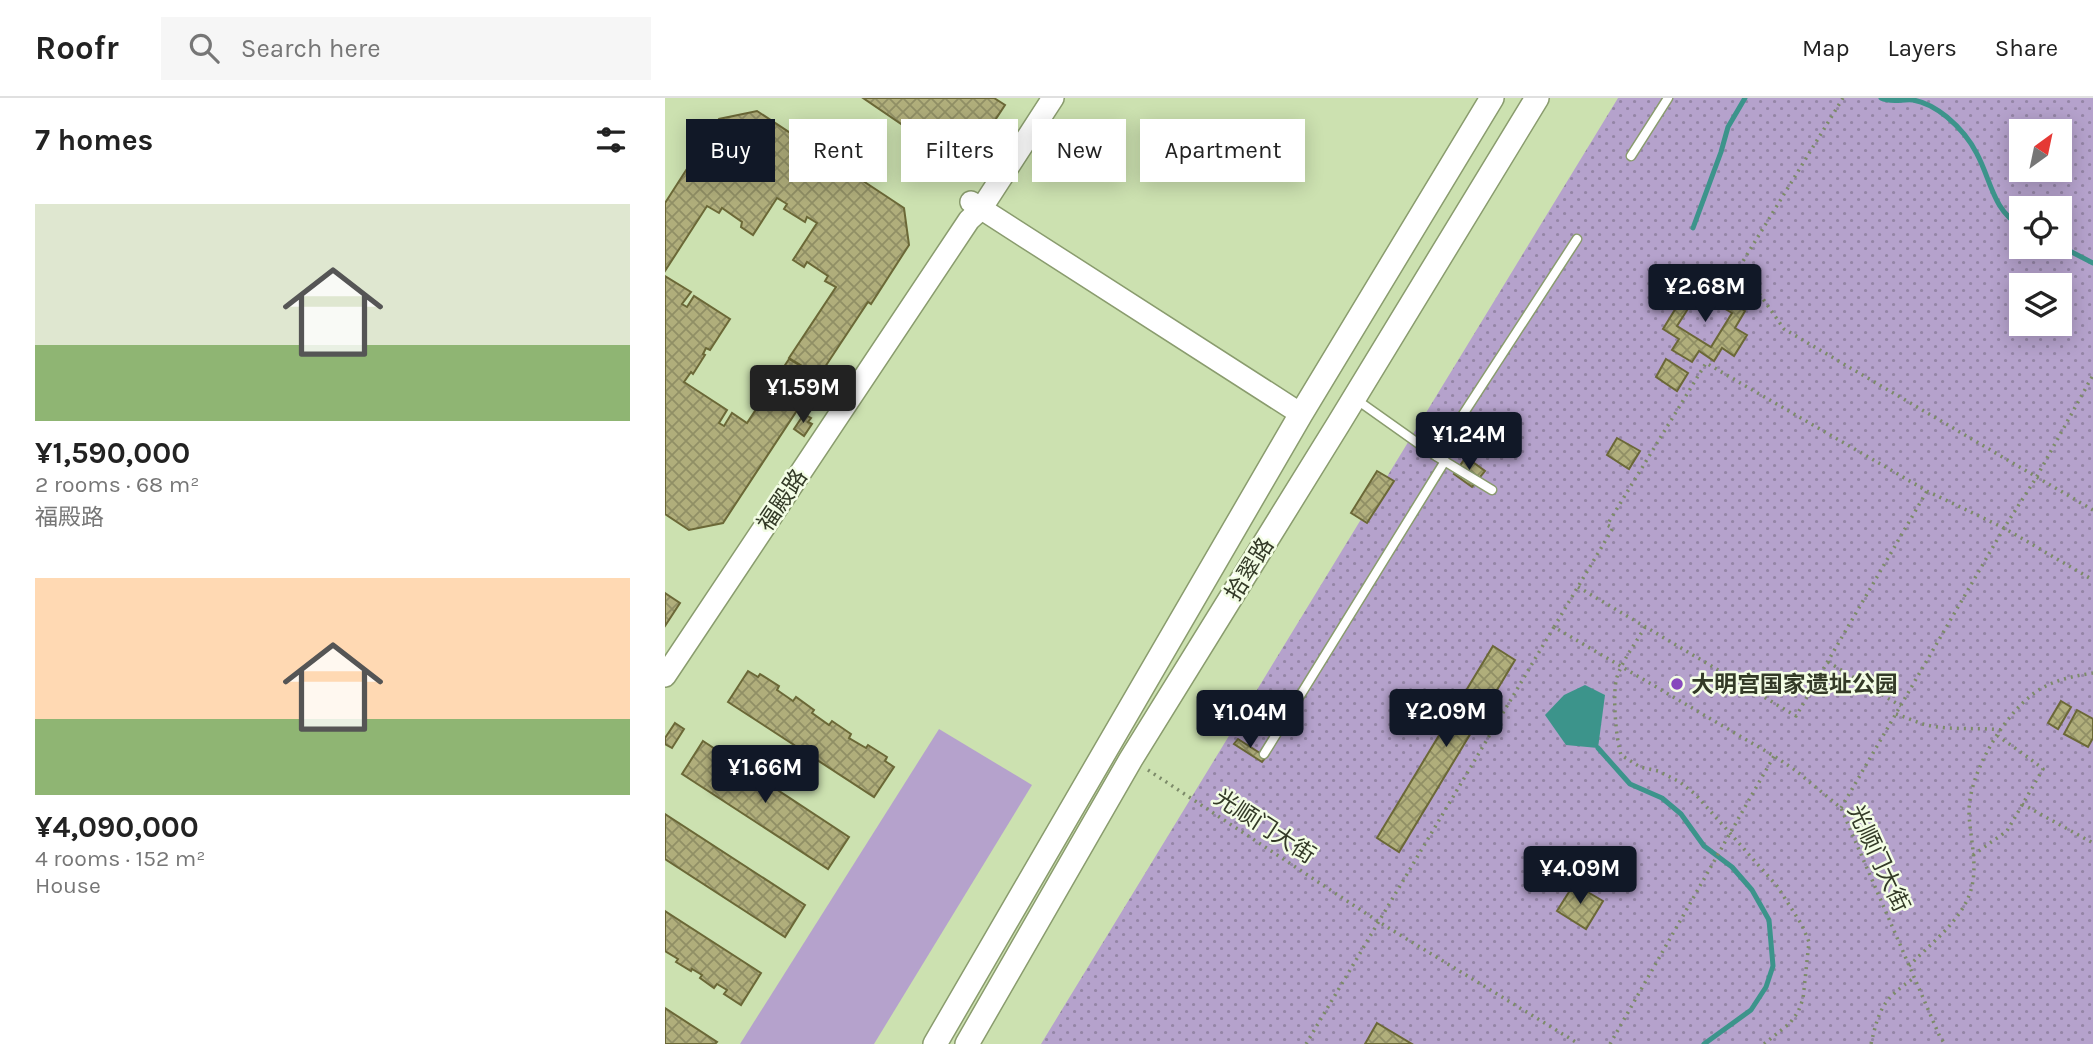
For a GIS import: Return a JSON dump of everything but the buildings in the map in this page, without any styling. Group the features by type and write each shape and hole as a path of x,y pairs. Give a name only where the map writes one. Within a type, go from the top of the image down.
{"main road":[{"name":"拾翠路","path":"935,1044 1301,414 1492,98"},
{"name":"拾翠路","path":"967,1044 1132,759 1537,98"}],"street":[{"name":"福殿路","path":"974,210 1040,98"},
{"name":"福殿路","path":"665,676 974,210 1053,98"},
{"path":"974,210 1301,414"}],"lane":[{"path":"1631,156 1668,98"},
{"path":"1436,456 1577,239"},
{"path":"1354,399 1436,456 1492,490"},
{"path":"1264,754 1445,461"}],"path":[{"path":"1843,98 1740,266 1784,329 2093,510"},
{"path":"1306,1044 1613,528 1607,525 1706,362 1927,491 2004,528 2093,580"},
{"path":"1841,808 2004,528 2036,478 2093,375"},
{"path":"1578,587 1796,716 1927,491"},
{"name":"光顺门大街","path":"1554,627 1774,756 1841,808 1945,1044"},
{"path":"1645,627 1617,678 1617,743 1621,755 1640,767 1658,771 1680,782 1696,795 1777,886 1802,925 1809,942 1803,999 1798,1012 1790,1023 1764,1044"},
{"path":"1828,662 1901,706"},
{"path":"1909,966 1959,914 1970,894 1974,877 1969,811 1971,790 1979,768 1998,736 2017,710 2041,688 2066,678 2093,673"},
{"path":"1896,714 1925,725 2002,730"},
{"path":"1972,856 2007,831 2043,769 1998,736"},
{"path":"1610,1044 1774,756"},
{"name":"光顺门大街","path":"1132,759 1380,922 1579,1044"},
{"path":"2022,804 2093,842"},
{"path":"1871,1044 1877,1018 1889,998 1915,978"}],"shaded area":[{"name":"大明宫国家遗址公园","path":"1618,98 2093,98 2093,1044 1041,1044"},
{"path":"939,729 1032,785 874,1044 740,1044"}],"water":[{"path":"1585,685 1605,695 1598,748 1566,745 1545,715 1564,695"}],"waterway":[{"path":"1693,228 1728,127 1745,98"},
{"path":"1881,98 1922,102 1951,121 1974,149 1998,203 2009,217"},
{"path":"2072,252 2093,263"},
{"path":"1598,748 1630,784 1662,798 1681,814 1704,846 1732,867 1752,890 1769,920 1773,966 1766,987 1751,1010 1704,1044"}],"place":[{"name":"大明宫国家遗址公园","path":"1677,684"}]}
